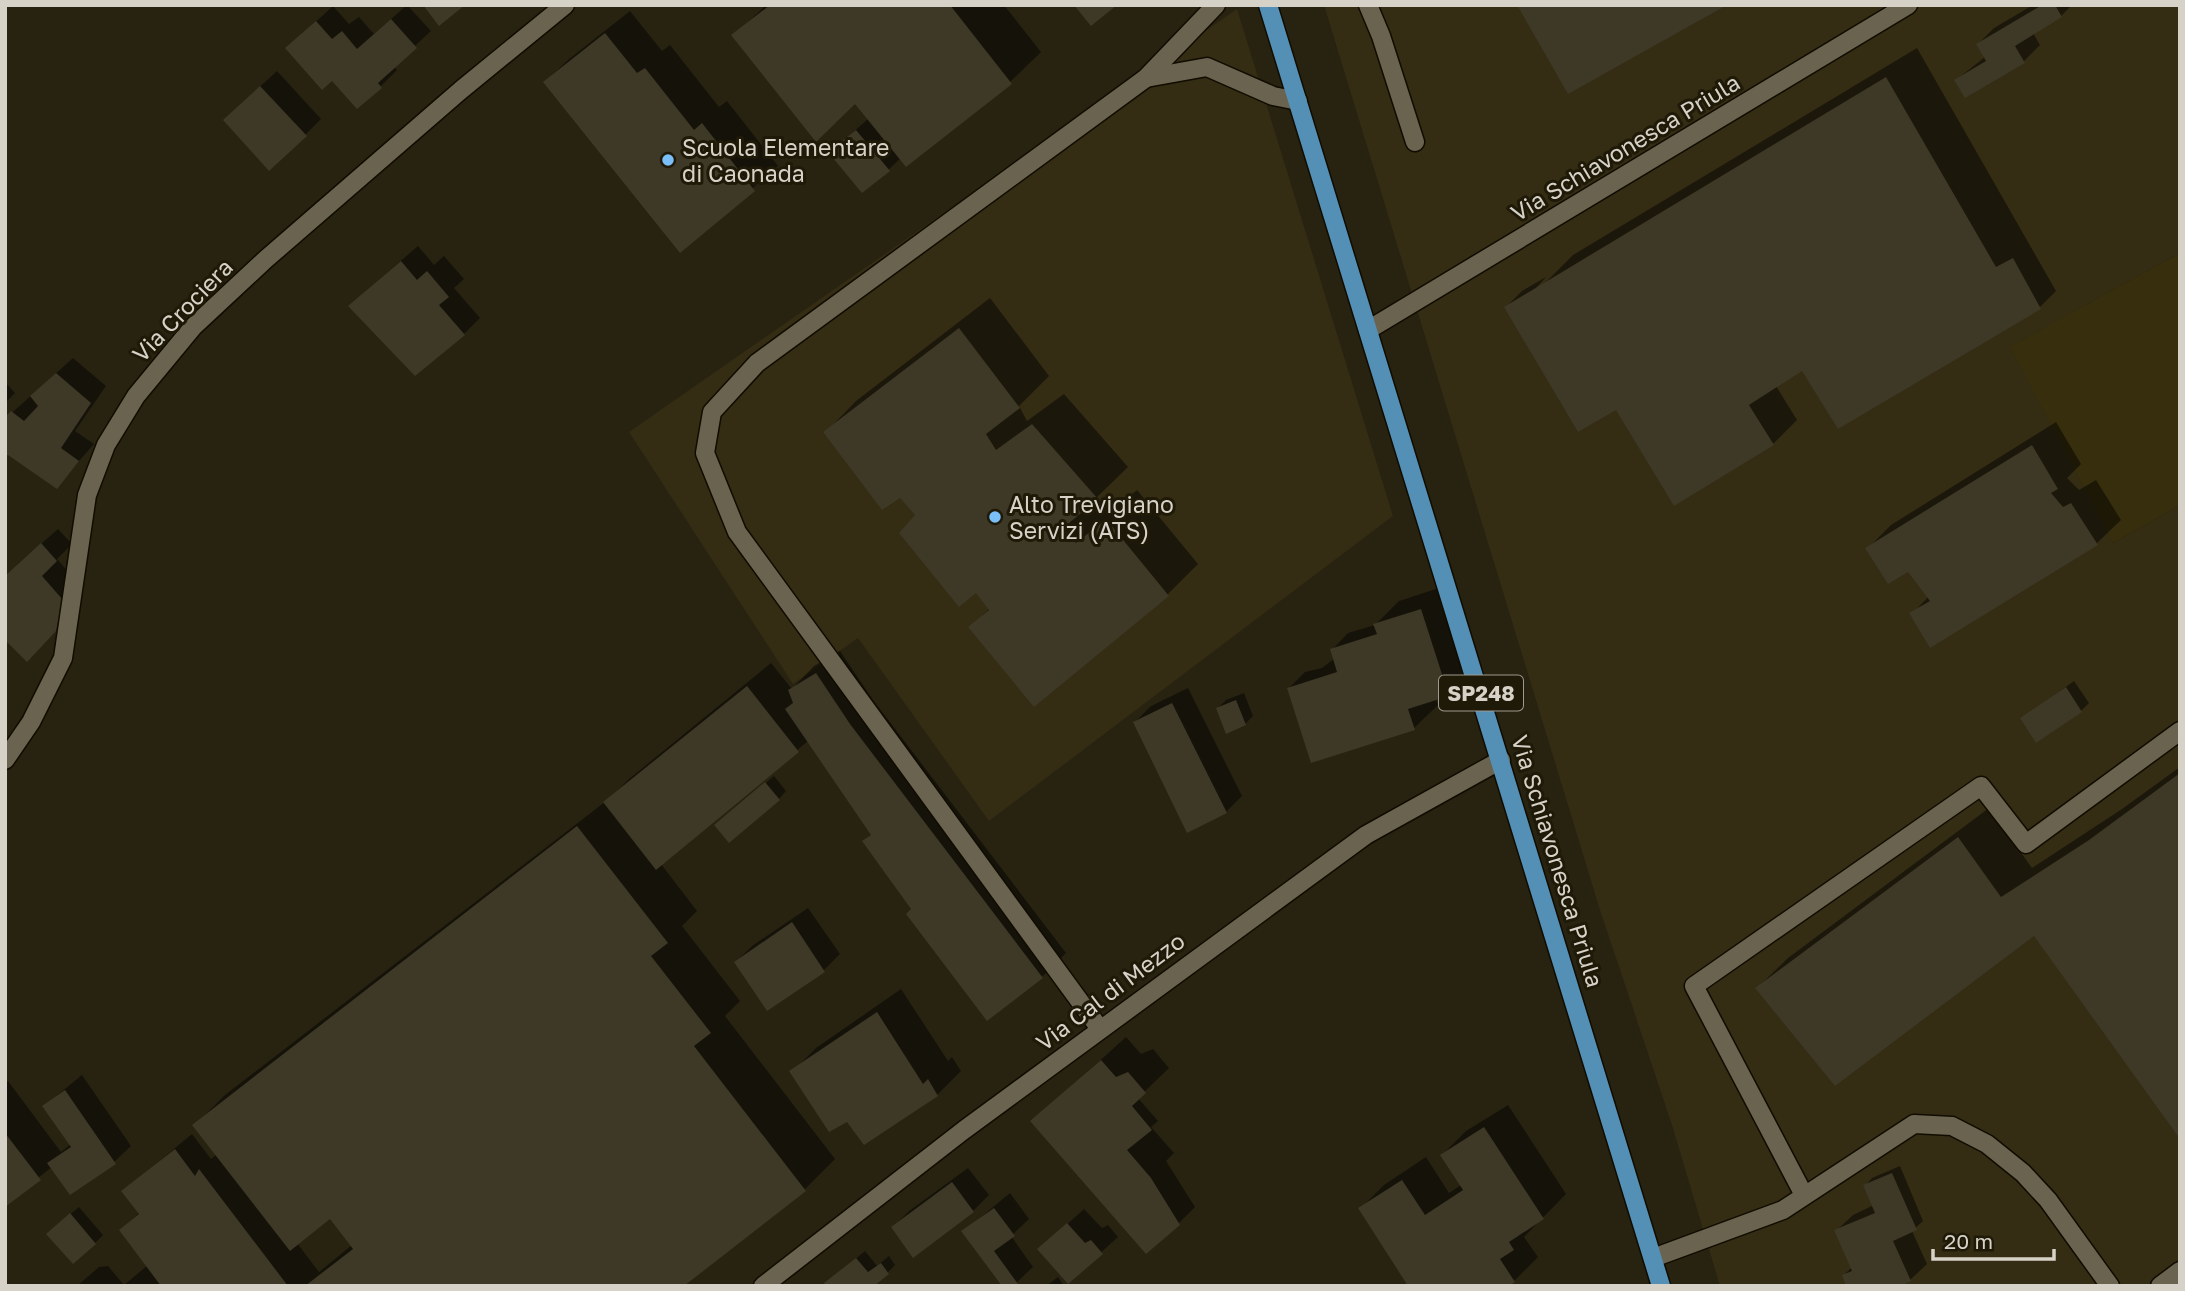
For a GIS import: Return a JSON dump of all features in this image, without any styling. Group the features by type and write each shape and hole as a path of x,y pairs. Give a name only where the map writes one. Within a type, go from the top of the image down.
{"main road":[{"name":"Via Schiavonesca Priula","path":"1268,5 1661,1286"}],"street":[{"name":"Via Crociera","path":"5,760 32,722 63,658 87,495 106,445 136,396 193,327 266,259 461,90 565,5"},
{"path":"1100,1029 737,532 705,453 712,412 757,363 1146,78 1216,5"},
{"path":"1368,5 1381,36 1415,142"},
{"name":"Via Schiavonesca Priula","path":"1368,330 1908,5"},
{"path":"1146,78 1207,67 1273,96 1298,101"},
{"path":"1804,1195 1694,986 1980,786 2026,844 2180,731"},
{"name":"Via Cal di Mezzo","path":"763,1286 1100,1029 1366,835 1501,760"},
{"path":"1653,1258 1783,1210 1914,1124 1952,1126 1987,1144 2022,1172 2048,1200 2110,1286"},
{"path":"2160,1286 2180,1271"}],"shaded area":[{"path":"1324,5 2180,5 2180,253 2011,347 2113,543 2180,505 2180,1286 1720,1286 1672,1125 1600,910"},
{"path":"1237,9 1393,516 989,821 858,638 793,684 629,432"},
{"path":"2180,253 2180,505 2113,543 2010,347"}],"building":[{"path":"423,5 465,5 439,26"},
{"path":"770,5 950,5 1012,84 906,167 855,104 816,142 731,35"},
{"path":"1074,5 1117,5 1091,26"},
{"path":"1517,5 1727,5 1568,94"},
{"path":"2042,5 2055,5 2062,17 2015,46 2025,63 1965,98 1954,80 1986,61 1976,44"},
{"path":"391,19 417,48 378,83 382,88 357,109 332,81 322,90 285,48 316,21 332,39 342,31 357,49"},
{"name":"Scuola Elementare di Caonada","path":"605,33 637,73 645,68 694,130 702,123 755,191 680,253 543,82"},
{"path":"1886,77 1996,267 2013,258 2041,309 1838,429 1802,371 1749,405 1774,445 1674,506 1616,410 1578,432 1504,307"},
{"path":"260,86 307,136 269,171 223,120"},
{"path":"856,130 890,171 862,193 828,152"},
{"path":"401,261 417,280 427,271 449,297 439,305 465,335 415,376 348,306"},
{"name":"Alto Trevigiano Servizi (ATS)","path":"959,328 1020,408 986,434 996,450 1032,424 1098,499 1063,528 1076,543 1106,519 1169,596 1034,707 968,627 989,610 976,593 959,607 899,533 915,515 900,498 882,510 823,432"},
{"path":"56,373 91,403 61,448 79,461 57,489 8,455 5,457 5,417 11,411 24,421 38,406 30,396"},
{"path":"2032,445 2058,489 2051,493 2063,507 2071,503 2098,545 1930,648 1909,613 1930,601 1908,572 1888,584 1865,548"},
{"path":"41,543 57,561 42,576 63,600 56,631 27,662 5,640 5,576"},
{"path":"1421,609 1449,696 1408,709 1415,730 1311,763 1287,688 1337,672 1330,649 1377,634 1373,624"},
{"path":"816,673 850,724 1043,978 987,1021 906,914 911,909 862,841 871,835 785,709 793,703 788,690"},
{"path":"747,686 799,752 656,870 603,802"},
{"path":"2066,687 2082,712 2036,743 2020,718"},
{"path":"1236,700 1246,725 1226,734 1216,708"},
{"path":"1172,703 1227,813 1187,833 1133,722"},
{"path":"2180,773 2180,1139 2034,936 1835,1086 1755,988 1958,837 2001,897 2089,840"},
{"path":"765,782 780,800 729,843 714,825"},
{"path":"577,826 668,943 651,956 711,1033 694,1046 806,1191 684,1286 305,1286 353,1249 330,1219 290,1251 192,1125"},
{"path":"792,922 825,972 767,1011 734,962"},
{"path":"877,1012 923,1084 928,1079 938,1096 864,1145 847,1122 829,1132 789,1071"},
{"path":"1101,1060 1116,1077 1128,1072 1146,1093 1132,1106 1152,1130 1127,1150 1151,1178 1180,1225 1146,1254 1030,1121"},
{"path":"65,1090 116,1164 70,1195 47,1163 71,1147 42,1106"},
{"path":"1484,1127 1544,1219 1509,1242 1514,1250 1500,1259 1515,1282 1509,1286 1408,1286 1358,1208 1402,1180 1425,1215 1463,1190 1440,1155"},
{"path":"5,1133 41,1180 5,1207"},
{"path":"175,1149 195,1176 199,1169 288,1286 161,1286 119,1230 139,1214 121,1191"},
{"path":"1892,1173 1917,1230 1893,1241 1911,1281 1901,1286 1846,1286 1842,1275 1852,1271 1834,1230 1875,1213 1863,1185"},
{"path":"952,1182 974,1212 913,1258 891,1227"},
{"path":"994,1208 1015,1236 994,1251 1018,1284 1016,1286 1002,1286 961,1231"},
{"path":"70,1213 96,1244 73,1264 46,1234"},
{"path":"1067,1223 1085,1243 1091,1240 1103,1254 1068,1284 1037,1249"},
{"path":"856,1258 868,1272 881,1263 889,1274 874,1286 826,1286 824,1283"}],"place":[{"name":"Scuola Elementare di Caonada","path":"668,160"},
{"name":"Alto Trevigiano Servizi (ATS)","path":"995,517"}]}
